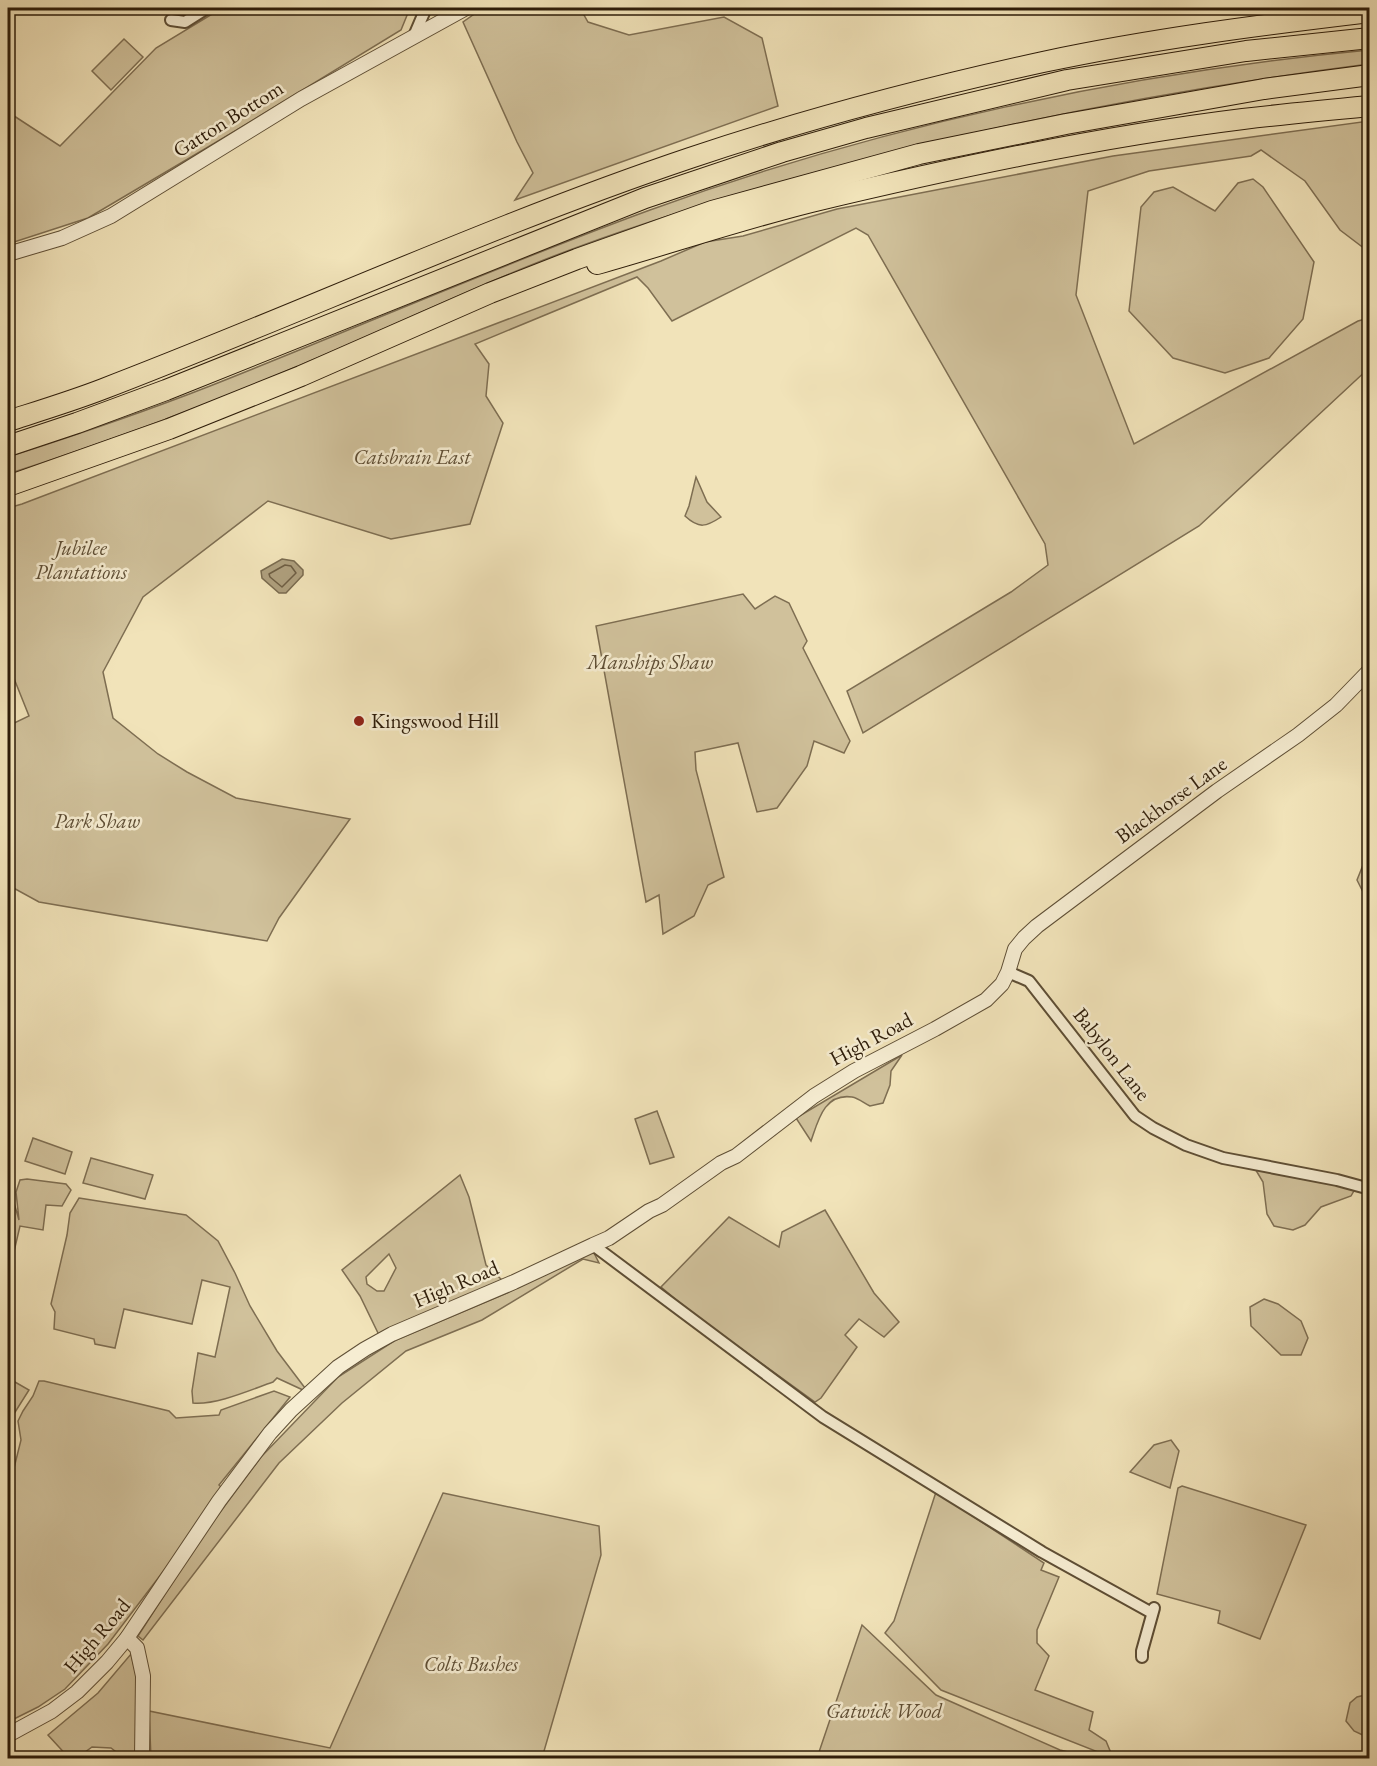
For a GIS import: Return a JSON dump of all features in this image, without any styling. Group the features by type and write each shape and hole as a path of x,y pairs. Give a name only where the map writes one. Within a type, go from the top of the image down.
{"highway":[{"path":"8,421 99,390 589,194 690,158 773,132 883,99 1046,62 1139,44 1255,26 1370,12"},
{"path":"8,446 177,386 645,198 782,152 866,128 1067,80 1246,51 1370,38"},
{"path":"8,486 170,429 257,395 490,293 712,211 920,154 1066,123 1264,89 1370,75"},
{"path":"490,293 809,203 936,174 1053,150 1174,129 1370,106"}],"street":[{"path":"171,20 184,22 207,8"},
{"path":"414,36 426,8"},
{"name":"Gatton Bottom","path":"8,254 62,238 111,216 301,99 466,8"},
{"name":"Blackhorse Lane","path":"1008,972 1016,949 1037,926 1217,791 1298,735 1336,705 1370,670"},
{"name":"Babylon Lane","path":"1008,972 1029,981 1135,1116 1153,1128 1186,1145 1223,1158 1337,1180 1370,1189"},
{"name":"High Road","path":"8,1735 52,1711 77,1692 107,1662 127,1638 219,1501 270,1433 291,1410 338,1367 392,1334 514,1282 593,1245 662,1205 722,1163 736,1156 814,1096 844,1077 986,1000 1002,984 1008,972"},
{"path":"593,1245 823,1417 1042,1552 1153,1610 1142,1657"},
{"path":"127,1638 137,1648 143,1676 142,1758"}],"green space":[{"path":"222,8 410,8 401,30 88,218 8,244 8,112 60,146 156,48"},
{"path":"483,8 580,8 588,22 629,35 724,17 762,38 778,106 515,200 533,173 463,22"},
{"path":"124,39 143,57 111,90 92,71"},
{"path":"1369,50 1369,64 1229,84 1020,123 882,155 683,211 618,232 523,268 273,377 198,407 8,474 8,457 185,396 539,252 737,180 825,153 1005,107 1187,73"},
{"path":"1369,121 1369,252 1340,230 1305,181 1261,150 1251,156 1149,171 1088,191 1076,295 1134,444 1358,321 1369,318 1369,368 1199,526 863,733 847,691 1011,592 1048,565 1045,544 868,235 856,228 672,321 637,277 475,344 489,364 486,396 503,423 470,524 391,539 268,501 143,597 103,672 113,718 158,754 236,798 350,819 279,918 267,941 39,902 8,885 8,726 29,716 8,664 8,508 661,261 705,242 743,236 837,209 1113,156"},
{"path":"1253,179 1263,187 1314,262 1303,319 1269,358 1225,373 1173,358 1129,311 1141,207 1154,192 1173,187 1215,211 1238,183"},
{"path":"696,477 707,502 721,517 707,525 694,523 685,516"},
{"name":"Manships Shaw","path":"743,594 755,609 775,596 789,603 807,641 803,648 850,741 844,753 814,741 807,766 777,808 757,812 738,743 695,752 696,770 724,877 708,885 694,916 663,934 659,895 646,902 596,626"},
{"path":"1369,850 1369,904 1357,880"},
{"path":"902,1055 891,1071 890,1085 883,1103 870,1106 852,1097 835,1099 820,1117 811,1141 796,1118"},
{"path":"657,1111 674,1157 650,1164 635,1119"},
{"path":"33,1138 72,1152 65,1174 25,1161"},
{"path":"91,1158 153,1175 145,1199 83,1183"},
{"path":"1254,1167 1355,1189 1351,1196 1321,1207 1305,1225 1293,1230 1274,1226 1267,1214 1263,1182"},
{"path":"460,1175 469,1197 486,1265 502,1280 379,1335 360,1296 342,1270","holes":["389,1254 396,1268 384,1291 377,1291 367,1284 366,1277"]},
{"path":"20,1180 66,1184 71,1190 62,1206 46,1205 43,1230 20,1226 8,1277 8,1182 19,1220 16,1192"},
{"path":"79,1198 186,1215 218,1241 250,1306 277,1351 305,1388 303,1390 277,1378 273,1382 233,1396 212,1402 193,1403 192,1391 198,1353 215,1357 230,1287 202,1280 192,1324 124,1309 115,1348 95,1344 94,1339 54,1329 55,1312 51,1304 70,1213"},
{"path":"825,1210 874,1293 899,1322 884,1337 859,1319 845,1335 857,1347 821,1398 815,1402 693,1314 661,1287 729,1217 779,1247 782,1232"},
{"path":"593,1251 599,1263 583,1259 482,1320 406,1351 342,1403 279,1463 143,1640 138,1636 201,1538 261,1457 338,1377 394,1341 509,1292"},
{"path":"1264,1299 1278,1304 1301,1321 1308,1338 1301,1355 1281,1355 1251,1326 1250,1307"},
{"path":"8,1378 29,1390 12,1417 8,1410"},
{"path":"39,1381 169,1411 176,1418 219,1415 221,1410 274,1391 290,1397 219,1485 221,1487 181,1548 108,1644 65,1689 38,1707 8,1722 8,1482 21,1440 18,1421"},
{"path":"1171,1440 1179,1451 1170,1488 1130,1472 1154,1445"},
{"path":"1182,1486 1306,1525 1260,1639 1218,1623 1220,1611 1157,1594 1178,1488"},
{"path":"936,1492 1044,1563 1041,1570 1059,1577 1037,1630 1037,1643 1049,1656 1035,1690 1093,1712 1089,1730 1106,1741 1113,1758 941,1690 885,1633 894,1621"},
{"name":"Colts Bushes","path":"443,1493 599,1526 601,1555 542,1758 151,1758 149,1711 330,1748"},
{"name":"Gatwick Wood","path":"862,1625 936,1695 1060,1750 1092,1758 817,1758"},
{"path":"131,1654 139,1687 135,1758 124,1758 111,1748 92,1747 77,1758 69,1758 48,1735 98,1693"},
{"path":"1369,1696 1369,1738 1354,1731 1346,1721 1350,1703 1357,1697"}],"water":[{"path":"282,559 294,561 303,570 303,575 286,593 279,593 262,578 261,571"}],"place":[{"name":"Kingswood Hill","path":"359,721"}],"park label":[{"name":"Catsbrain East","path":"412,457"},
{"name":"Jubilee Plantations","path":"81,560"},
{"name":"Park Shaw","path":"97,821"}]}
